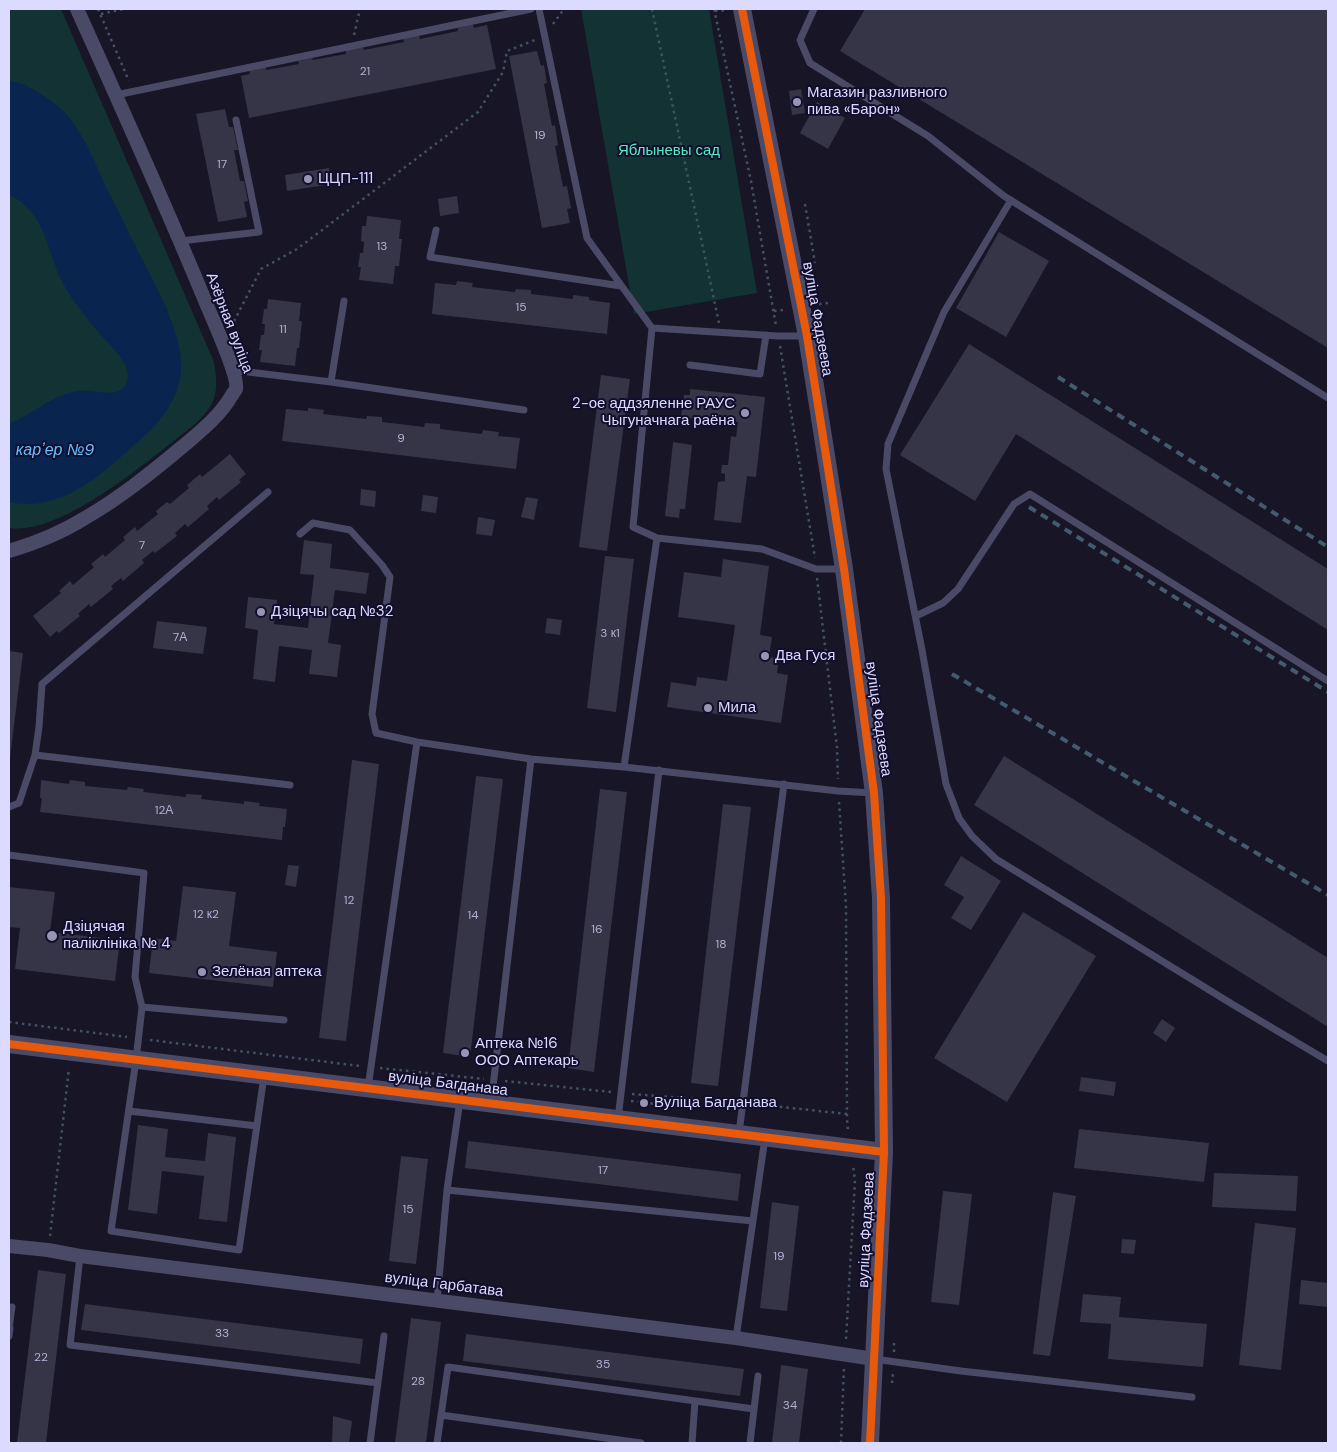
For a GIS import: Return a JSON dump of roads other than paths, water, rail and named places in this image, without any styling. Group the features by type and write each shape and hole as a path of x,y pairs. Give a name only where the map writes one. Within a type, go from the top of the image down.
{"street":[{"name":"Азёрная вуліца","path":"9,551 58,533 120,495 170,457 210,423 227,404 236,388 223,344 180,241 77,9"},
{"name":"вуліца Фадзеева","path":"742,9 807,336 844,569 874,794 881,898 884,1152 870,1443"},
{"name":"вуліца Багданава","path":"9,1044 884,1152"},
{"name":"вуліца Гарбатава","path":"9,1246 736,1338 874,1359"}],"lane":[{"path":"116,95 531,9"},
{"path":"539,9 587,238 652,328 633,527 656,538 762,549 816,569 844,569"},
{"path":"814,9 800,40 810,63 928,136 1011,200 1328,398"},
{"path":"180,241 259,232 236,120"},
{"path":"1011,200 944,312 888,444 886,469 916,616 946,784 959,818 972,836 996,858 1328,1061"},
{"path":"436,230 430,256 621,286"},
{"path":"331,382 344,301"},
{"path":"652,328 807,336"},
{"path":"690,364 760,374 766,335"},
{"path":"232,370 331,382 524,410"},
{"path":"9,807 20,804 35,755 42,684 268,492"},
{"path":"916,616 943,604 958,590 1014,504 1030,494 1328,680"},
{"path":"300,534 313,523 350,530 382,565 390,577 372,714 376,733 417,742 531,759 624,766 874,794"},
{"path":"624,766 656,538"},
{"path":"368,1088 417,742"},
{"path":"35,755 290,784"},
{"path":"491,1104 531,759"},
{"path":"618,1119 659,770"},
{"path":"739,1134 784,784"},
{"path":"9,854 144,873 135,977 142,1007 111,1230 239,1250 264,1076"},
{"path":"142,1007 284,1020"},
{"path":"437,1300 447,1190 460,1100"},
{"path":"129,1111 257,1126"},
{"path":"736,1338 765,1138"},
{"path":"447,1190 753,1221"},
{"path":"80,1256 70,1345 378,1383"},
{"path":"9,1331 12,1307"},
{"path":"370,1443 384,1336"},
{"path":"874,1359 961,1371 1192,1397"},
{"path":"437,1443 448,1368 754,1409"},
{"path":"750,1443 758,1376"},
{"path":"692,1443 695,1401"},
{"path":"441,1415 641,1443"}],"water":[{"name":"карʼер №9","path":"9,81 25,85 52,102 64,112 78,130 166,307 177,339 181,368 178,386 167,410 150,431 119,459 86,484 69,494 50,501 30,504 9,502 9,424 68,393 83,391 110,393 121,390 128,379 128,372 116,351 88,320 67,291 40,224 28,208 9,194"}],"railway":[{"path":"1058,377 1328,547"},
{"path":"1029,507 1328,692"},
{"path":"952,674 1328,895"}],"place":[{"name":"Магазин разливного пива «Барон»","path":"797,102"},
{"name":"ЦЦП-111","path":"308,179"},
{"name":"2-ое аддзяленне РАУС Чыгуначнага раёна","path":"745,413"},
{"name":"Дзіцячы сад №32","path":"261,612"},
{"name":"Два Гуся","path":"765,656"},
{"name":"Мила","path":"708,708"},
{"name":"Дзіцячая паліклініка № 4","path":"52,936"},
{"name":"Зелёная аптека","path":"202,972"},
{"name":"Аптека №16 ООО Аптекарь","path":"465,1053"},
{"name":"Вуліца Багданава","path":"644,1103"}],"park label":[{"name":"Яблыневы сад","path":"669,151"}]}
